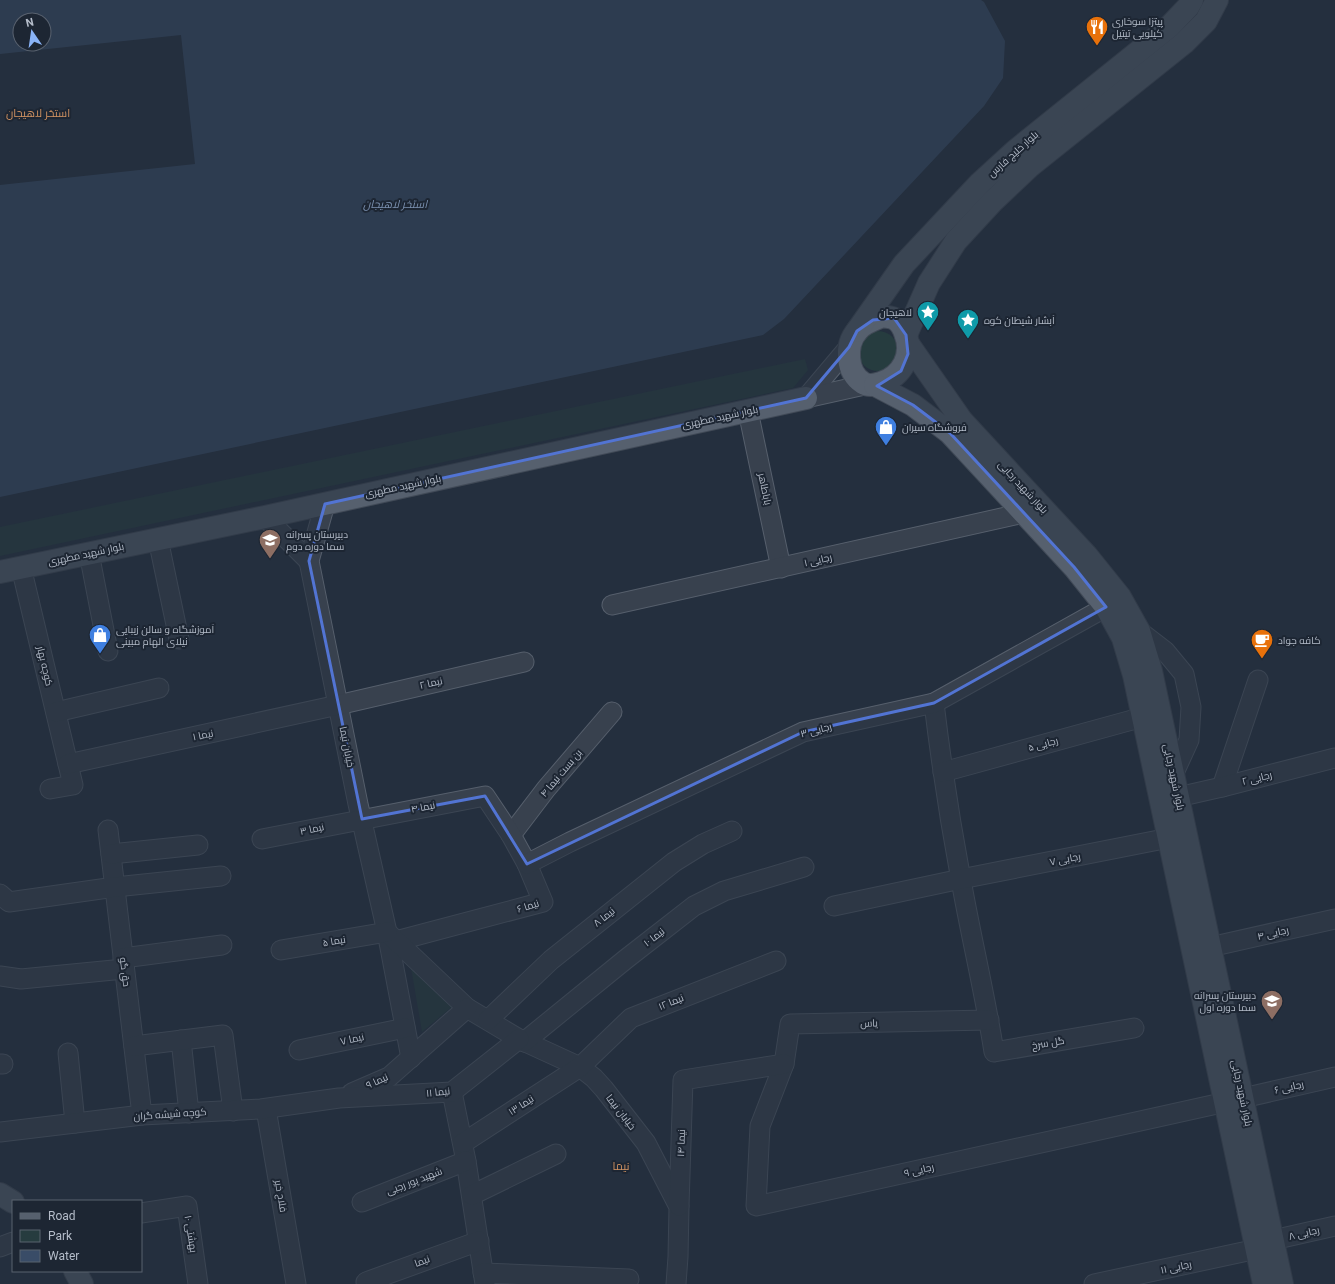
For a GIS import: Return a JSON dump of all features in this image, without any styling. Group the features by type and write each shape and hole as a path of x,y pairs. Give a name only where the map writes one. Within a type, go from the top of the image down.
{"main road":[{"name":"بلوار خلیج فارس","path":"853,339 904,264 980,183 1027,140 1169,27 1188,8 1192,0"},
{"name":"بلوار خلیج فارس","path":"908,340 929,283 956,241 992,202 1029,167 1184,43 1206,21 1218,0"},
{"path":"883,316 894,318 902,325 908,340 908,354 906,363 901,371 894,377 885,382 872,385 864,384 856,376 851,366 849,357 853,339 868,322 883,316"},
{"name":"بلوار شهید رجایی","path":"908,340 962,421 1087,556 1120,597 1140,631 1151,671 1173,775 1170,798 1169,838 1234,1100 1265,1245 1282,1284"},
{"name":"بلوار شهید رجایی","path":"872,385 913,405 950,433 1074,567 1106,607 1123,638 1134,675 1143,717 1170,798 1210,947 1234,1100"},
{"name":"بلوار شهید مطهری","path":"0,572 265,517 806,398"},
{"path":"0,1194 12,1201"},
{"name":"بلوار شهید رجایی","path":"1264,1284 1265,1245"},
{"path":"76,1272 82,1284"}],"street":[{"path":"806,398 853,339"},
{"path":"806,398 872,385"},
{"name":"باباطاهر","path":"748,411 781,568"},
{"name":"خیابان نیما","path":"325,504 309,561 362,819 392,937 405,1028 411,1058"},
{"name":"رجایی ۱","path":"612,605 1024,513"},
{"path":"265,517 309,561"},
{"path":"158,539 179,639"},
{"path":"89,553 108,652"},
{"name":"کوچه بهار","path":"21,568 73,785 50,790"},
{"name":"رجایی ۳","path":"527,864 570,842 803,732 934,703 1106,607"},
{"path":"1140,631 1165,651 1184,674 1191,707 1189,740 1173,775"},
{"name":"نیما ۲","path":"338,705 524,662"},
{"path":"1222,787 1258,680"},
{"path":"56,712 159,688"},
{"path":"934,703 943,772 961,879 989,1020"},
{"name":"نیما ۱","path":"68,764 338,705"},
{"name":"بن بست نیما ۴","path":"511,834 612,712"},
{"name":"رجایی ۵","path":"943,772 1143,717"},
{"name":"رجایی ۲","path":"1170,798 1222,787 1335,758"},
{"name":"نیما ۶","path":"392,937 543,902 527,864 511,834 485,796"},
{"name":"نیما ۴","path":"362,819 485,796"},
{"name":"نیما ۳","path":"262,839 362,819"},
{"name":"حق گو","path":"108,830 142,1115"},
{"name":"نیما ۸","path":"488,1020 551,960 674,862 703,844 732,831"},
{"name":"رجایی ۷","path":"834,906 1169,838"},
{"path":"110,854 198,845"},
{"name":"نیما ۱۰","path":"521,1040 694,906 724,891 804,867"},
{"path":"0,894 9,902 115,887 221,876"},
{"name":"رجایی ۴","path":"1210,947 1335,918"},
{"name":"خیابان نیما","path":"392,937 467,1008 521,1040 580,1067 594,1078 604,1089 646,1144 679,1207 676,1284"},
{"name":"نیما ۵","path":"281,950 392,937"},
{"path":"0,976 21,979 124,963 222,945"},
{"name":"نیما ۱۲","path":"580,1067 631,1018 776,961"},
{"name":"نیما ۹","path":"339,1098 389,1077 467,1008"},
{"name":"گل سرخ","path":"989,1020 994,1052 1134,1028"},
{"name":"یاس","path":"784,1064 790,1024 989,1020"},
{"name":"نیما ۷","path":"299,1050 405,1028"},
{"path":"134,1046 223,1035 233,1111"},
{"path":"181,1040 189,1113"},
{"name":"نیما ۱۱","path":"339,1098 452,1092 521,1040"},
{"path":"68,1053 75,1123"},
{"name":"رجایی ۹","path":"784,1064 760,1126 756,1206 1234,1100"},
{"name":"نیما ۱۴","path":"679,1207 683,1080 784,1064"},
{"name":"نیما ۱۳","path":"464,1152 580,1067"},
{"name":"رجایی ۶","path":"1234,1100 1335,1077"},
{"path":"452,1092 472,1195 484,1279 629,1279"},
{"name":"کوچه شیشه گران","path":"0,1132 142,1115 233,1111 339,1098"},
{"name":"فلاح خیر","path":"266,1108 296,1284"},
{"name":"شهید پور رجبی","path":"362,1202 464,1152"},
{"path":"472,1195 556,1154"},
{"name":"بهشتی ۱۰","path":"142,1213 187,1206 198,1284"},
{"name":"رجایی ۸","path":"1265,1245 1335,1226"},
{"name":"نیما","path":"366,1282 479,1240"},
{"path":"0,1247 12,1242"},
{"name":"رجایی ۱۱","path":"1094,1284 1265,1245"}],"highlighted area":[{"path":"894,318 906,335 908,354 901,371 877,386 913,405 950,433 1074,567 1106,607 934,703 803,732 527,864 485,796 362,819 309,561 325,504 806,398 849,347 857,331 873,320"}],"green space":[{"path":"882,331 889,334 895,340 898,351 897,359 889,368 882,371 874,371 867,368 859,359 858,347 861,340 870,332"},
{"path":"805,359 808,370 793,388 0,556 0,527"},
{"path":"411,968 453,1006 422,1032"}],"water":[{"name":"استخر لاهیجان","path":"0,0 981,0 984,2 1005,41 1003,78 984,106 784,319 763,335 0,497 0,185 195,164 181,35 52,49 52,12 12,12 12,52 19,52 0,54"}],"place":[{"name":"پیتزا سوخاری کیلویی تیتیل","path":"1097,46"},
{"name":"لاهيجان","path":"928,332"},
{"name":"آبشار شیطان کوه","path":"968,340"},
{"name":"فروشگاه سیران","path":"886,446"},
{"name":"دبیرستان پسرانه سما دوره دوم","path":"270,560"},
{"name":"آموزشگاه و سالن زیبایی نیلای الهام مبینی","path":"100,654"},
{"name":"کافه جواد","path":"1262,660"},
{"name":"دبیرستان پسرانه سما دوره اول","path":"1272,1020"}],"district":[{"name":"استخر لاهیجان","path":"38,113"},
{"name":"نیما","path":"621,1166"}]}
